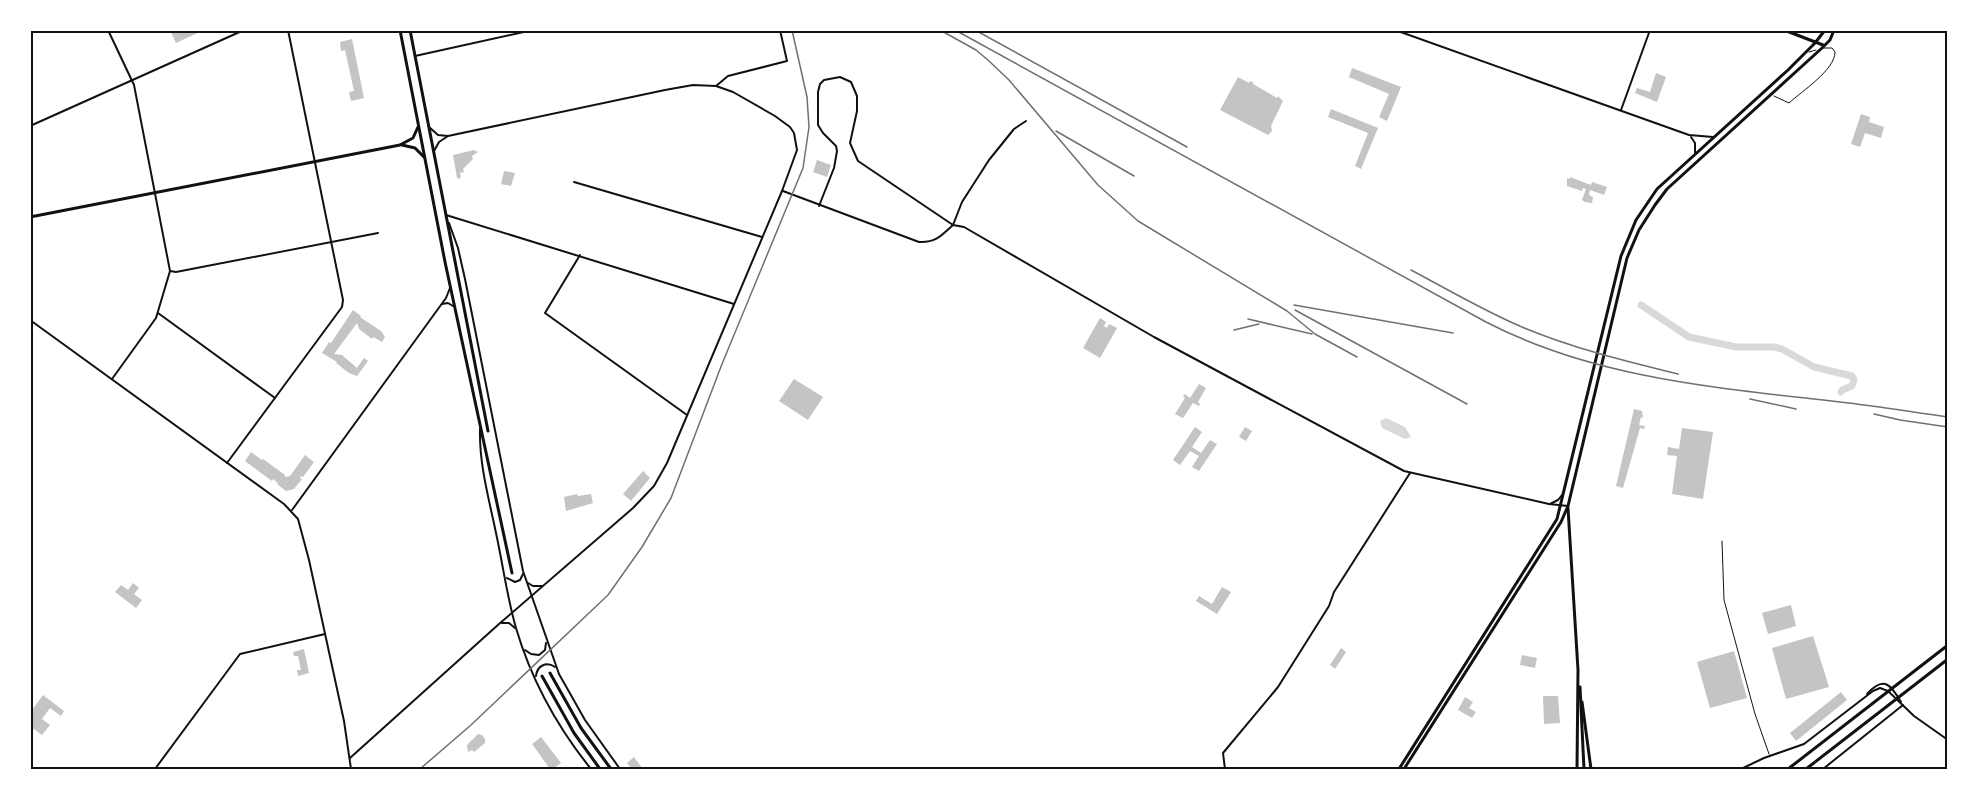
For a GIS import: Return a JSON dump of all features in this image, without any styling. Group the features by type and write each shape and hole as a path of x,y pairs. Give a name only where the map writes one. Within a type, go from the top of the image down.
{"main road":[{"path":"400,30 450,286 512,573"},
{"path":"410,30 488,431"},
{"path":"1784,30 1815,43 1823,45 1827,43"},
{"path":"1399,769 1557,519 1621,256 1632,229 1658,189 1804,54 1825,30"},
{"path":"1404,769 1559,526 1568,506 1627,258 1645,219 1667,189 1827,43 1834,30"},
{"path":"1815,43 1819,49"},
{"path":"30,217 400,145 413,138 419,123"},
{"path":"400,145 415,148 426,160"},
{"path":"1561,506 1570,528"},
{"path":"1568,506 1578,670 1591,769"},
{"path":"1559,526 1564,522 1570,528"},
{"path":"1788,769 1948,645"},
{"path":"1807,768 1948,659"},
{"path":"1577,769 1578,670"},
{"path":"550,673 577,723 611,769"},
{"path":"543,676 566,722 600,769"},
{"path":"1580,689 1584,769"}],"street":[{"path":"108,30 131,81 156,192 170,271 158,313 112,379"},
{"path":"30,126 244,30"},
{"path":"227,463 342,307 343,300 288,30"},
{"path":"415,56 533,30"},
{"path":"716,86 728,76 787,62 780,30"},
{"path":"1395,30 1689,135 1713,137"},
{"path":"1621,110 1650,30"},
{"path":"819,206 837,157 836,146 818,125 819,88 822,81 829,78 845,78 855,89 857,111 850,138 854,156 863,166 953,225 964,227 1154,337 1410,473 1549,504 1568,506"},
{"path":"350,758 645,496 667,463 782,191 795,158 797,141 790,127 733,92 716,86 693,85 448,136 438,135 429,127"},
{"path":"782,191 919,242 929,242 941,237 953,225 962,202 989,160 1014,129 1026,120"},
{"path":"1689,135 1695,142 1694,154"},
{"path":"434,152 439,142 448,136"},
{"path":"574,182 762,237"},
{"path":"446,215 734,304"},
{"path":"446,215 458,248 465,279 523,572 557,669 585,720 620,769"},
{"path":"170,271 176,272 378,233"},
{"path":"580,255 545,313 687,415"},
{"path":"292,510 440,306 450,286"},
{"path":"440,306 448,303 456,310"},
{"path":"158,313 275,398"},
{"path":"30,320 292,510 298,519 326,634 344,721 351,769"},
{"path":"480,426 482,464 517,630 537,680 560,725 591,769"},
{"path":"1225,769 1223,753 1278,687 1329,606 1334,592 1410,473"},
{"path":"1549,504 1558,500 1564,489"},
{"path":"506,576 515,582 523,572"},
{"path":"526,581 533,586 543,585"},
{"path":"499,624 509,623 517,630"},
{"path":"155,769 240,654 326,634"},
{"path":"523,648 531,654 538,655 545,650 546,639"},
{"path":"537,680 537,672 542,666 550,664 557,669"},
{"path":"1741,769 1804,744 1861,700 1873,687 1884,683 1892,687 1903,705 1928,728 1948,740"},
{"path":"1822,769 1903,705"}],"lane":[{"path":"1769,96 1772,95 1789,103 1830,68 1835,60 1834,51 1829,47 1804,54"},
{"path":"1722,541 1724,600 1755,714 1769,756"}],"shaded area":[{"path":"1386,418 1405,427 1411,437 1405,439 1382,428 1380,421"}],"building":[{"path":"170,30 204,30 176,43"},
{"path":"352,39 364,98 351,101 349,92 354,91 345,50 341,51 340,42"},
{"path":"1352,68 1401,87 1387,121 1379,117 1389,94 1349,77"},
{"path":"1656,73 1666,77 1657,102 1635,93 1637,88 1650,92"},
{"path":"1238,77 1254,83 1283,101 1271,126 1272,131 1268,135 1220,110"},
{"path":"1331,109 1378,128 1361,169 1355,166 1368,133 1328,117"},
{"path":"1861,114 1870,117 1869,122 1884,127 1881,138 1865,133 1860,147 1851,144"},
{"path":"474,150 478,152 472,156 473,159 463,169 464,172 460,173 461,177 457,178 453,155"},
{"path":"817,160 831,165 827,177 813,172"},
{"path":"504,171 515,173 511,186 501,184"},
{"path":"1570,177 1591,185 1592,182 1607,187 1604,195 1590,190 1589,195 1593,197 1592,203 1585,202 1582,200 1586,189 1583,188 1582,191 1567,186 1567,178 1570,179"},
{"path":"353,310 381,331 385,337 382,342 373,337 372,339 359,329 357,323 334,354 342,355 357,368 364,358 368,361 357,376 349,373 322,353"},
{"path":"1100,318 1106,322 1104,326 1107,328 1109,324 1117,328 1100,358 1083,348"},
{"path":"794,379 823,397 808,420 779,401"},
{"path":"1199,384 1206,388 1198,402 1199,406 1193,403 1183,418 1175,414 1185,394 1190,398"},
{"path":"1634,409 1642,411 1643,418 1641,417 1639,425 1645,426 1644,429 1640,428 1623,488 1616,486"},
{"path":"1195,427 1202,432 1192,447 1201,453 1210,440 1217,444 1199,471 1192,467 1199,456 1190,451 1180,465 1173,460"},
{"path":"1245,427 1252,431 1246,441 1239,437"},
{"path":"1682,428 1713,432 1703,499 1672,494 1677,456 1667,455 1668,447 1679,449"},
{"path":"251,452 285,477 290,476 305,455 314,462 303,477 301,476 302,479 294,489 286,491 273,479 272,481 245,461"},
{"path":"643,471 650,478 631,501 623,494"},
{"path":"577,494 578,496 591,494 593,503 566,511 564,497"},
{"path":"133,583 139,588 134,594 142,600 136,608 115,592 121,585 128,590"},
{"path":"1222,587 1231,592 1217,614 1196,601 1199,596 1212,604"},
{"path":"1791,605 1796,626 1768,634 1762,613"},
{"path":"1813,636 1829,687 1786,699 1772,648"},
{"path":"1341,648 1346,652 1335,669 1330,665"},
{"path":"304,649 309,673 298,676 297,670 301,670 298,656 294,656 293,652"},
{"path":"1734,651 1747,698 1710,708 1697,662"},
{"path":"1522,655 1537,658 1535,668 1520,665"},
{"path":"1841,692 1847,700 1796,741 1790,733"},
{"path":"43,695 64,711 61,716 50,708 42,719 50,725 42,735 34,729 30,734 30,708 32,710"},
{"path":"1543,696 1558,696 1560,723 1544,724"},
{"path":"1465,697 1473,702 1469,708 1476,712 1472,718 1458,710"},
{"path":"478,734 482,735 485,743 474,752 472,750 468,752 467,745"},
{"path":"541,737 561,763 553,769 550,769 532,744"},
{"path":"634,757 643,769 632,769 627,763"}],"waterway":[{"path":"1641,305 1689,337 1736,347 1774,347 1814,367 1852,376 1854,380 1852,386 1841,392"}],"railway":[{"path":"420,769 471,725 608,595 642,547 671,498 722,364 803,168 809,127 807,97 792,30"},
{"path":"940,30 976,50 1009,80 1098,185 1138,221 1287,311 1315,334 1357,357"},
{"path":"955,30 1486,322 1528,341 1571,357 1659,378 1704,386 1948,417"},
{"path":"975,30 1187,147"},
{"path":"1056,131 1134,176"},
{"path":"1411,270 1494,314 1541,335 1599,354 1678,374"},
{"path":"1294,305 1453,333"},
{"path":"1295,310 1467,404"},
{"path":"1248,319 1312,334"},
{"path":"1234,330 1259,324"},
{"path":"1750,399 1796,409"},
{"path":"1874,414 1948,427"}]}
